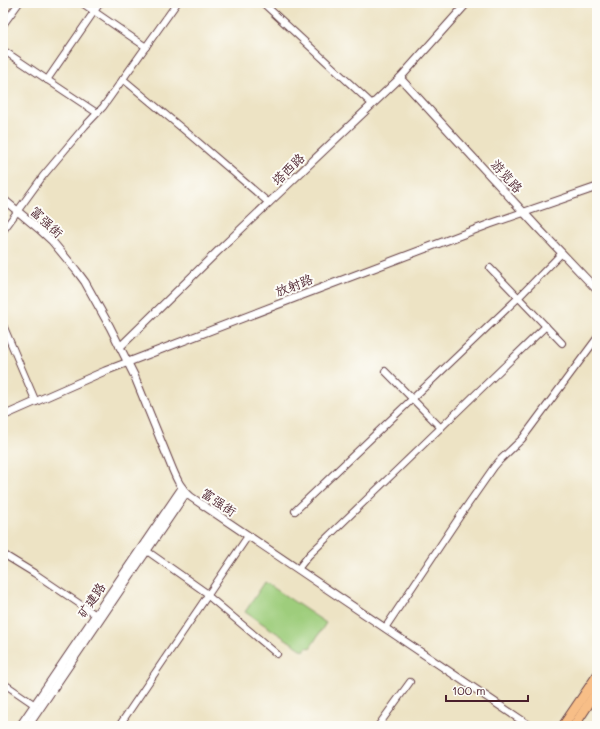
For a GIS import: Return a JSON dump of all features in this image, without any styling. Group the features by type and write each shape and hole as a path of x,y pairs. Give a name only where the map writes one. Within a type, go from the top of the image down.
{"main road":[{"path":"563,726 597,676"},
{"path":"574,726 597,692"}],"street":[{"path":"4,21 19,3"},
{"path":"82,3 146,47"},
{"path":"47,80 100,3"},
{"path":"3,231 43,176 103,107 177,3"},
{"path":"263,3 372,104"},
{"name":"塔西路","path":"120,347 400,78 467,3"},
{"path":"3,50 97,113"},
{"name":"游览路","path":"400,78 597,290"},
{"path":"123,80 269,203"},
{"name":"放射路","path":"3,416 105,371 524,212 597,187"},
{"name":"富强街","path":"3,199 52,241 76,270 93,297 134,375 172,468 184,491 248,536 530,726"},
{"path":"295,511 562,254"},
{"path":"490,268 562,342"},
{"path":"3,326 36,402"},
{"path":"298,569 309,555 546,326"},
{"path":"385,628 494,467 522,439 597,338"},
{"path":"385,371 441,428"},
{"name":"矿建路","path":"28,726 147,551 184,491"},
{"name":"矿建路","path":"20,726 96,615 184,491"},
{"path":"119,726 248,536"},
{"path":"147,551 208,594 277,654"},
{"path":"3,554 96,615"},
{"path":"378,726 410,682"},
{"path":"3,683 35,705"}],"green space":[{"path":"265,582 326,623 310,648 307,647 304,651 245,612"}]}
